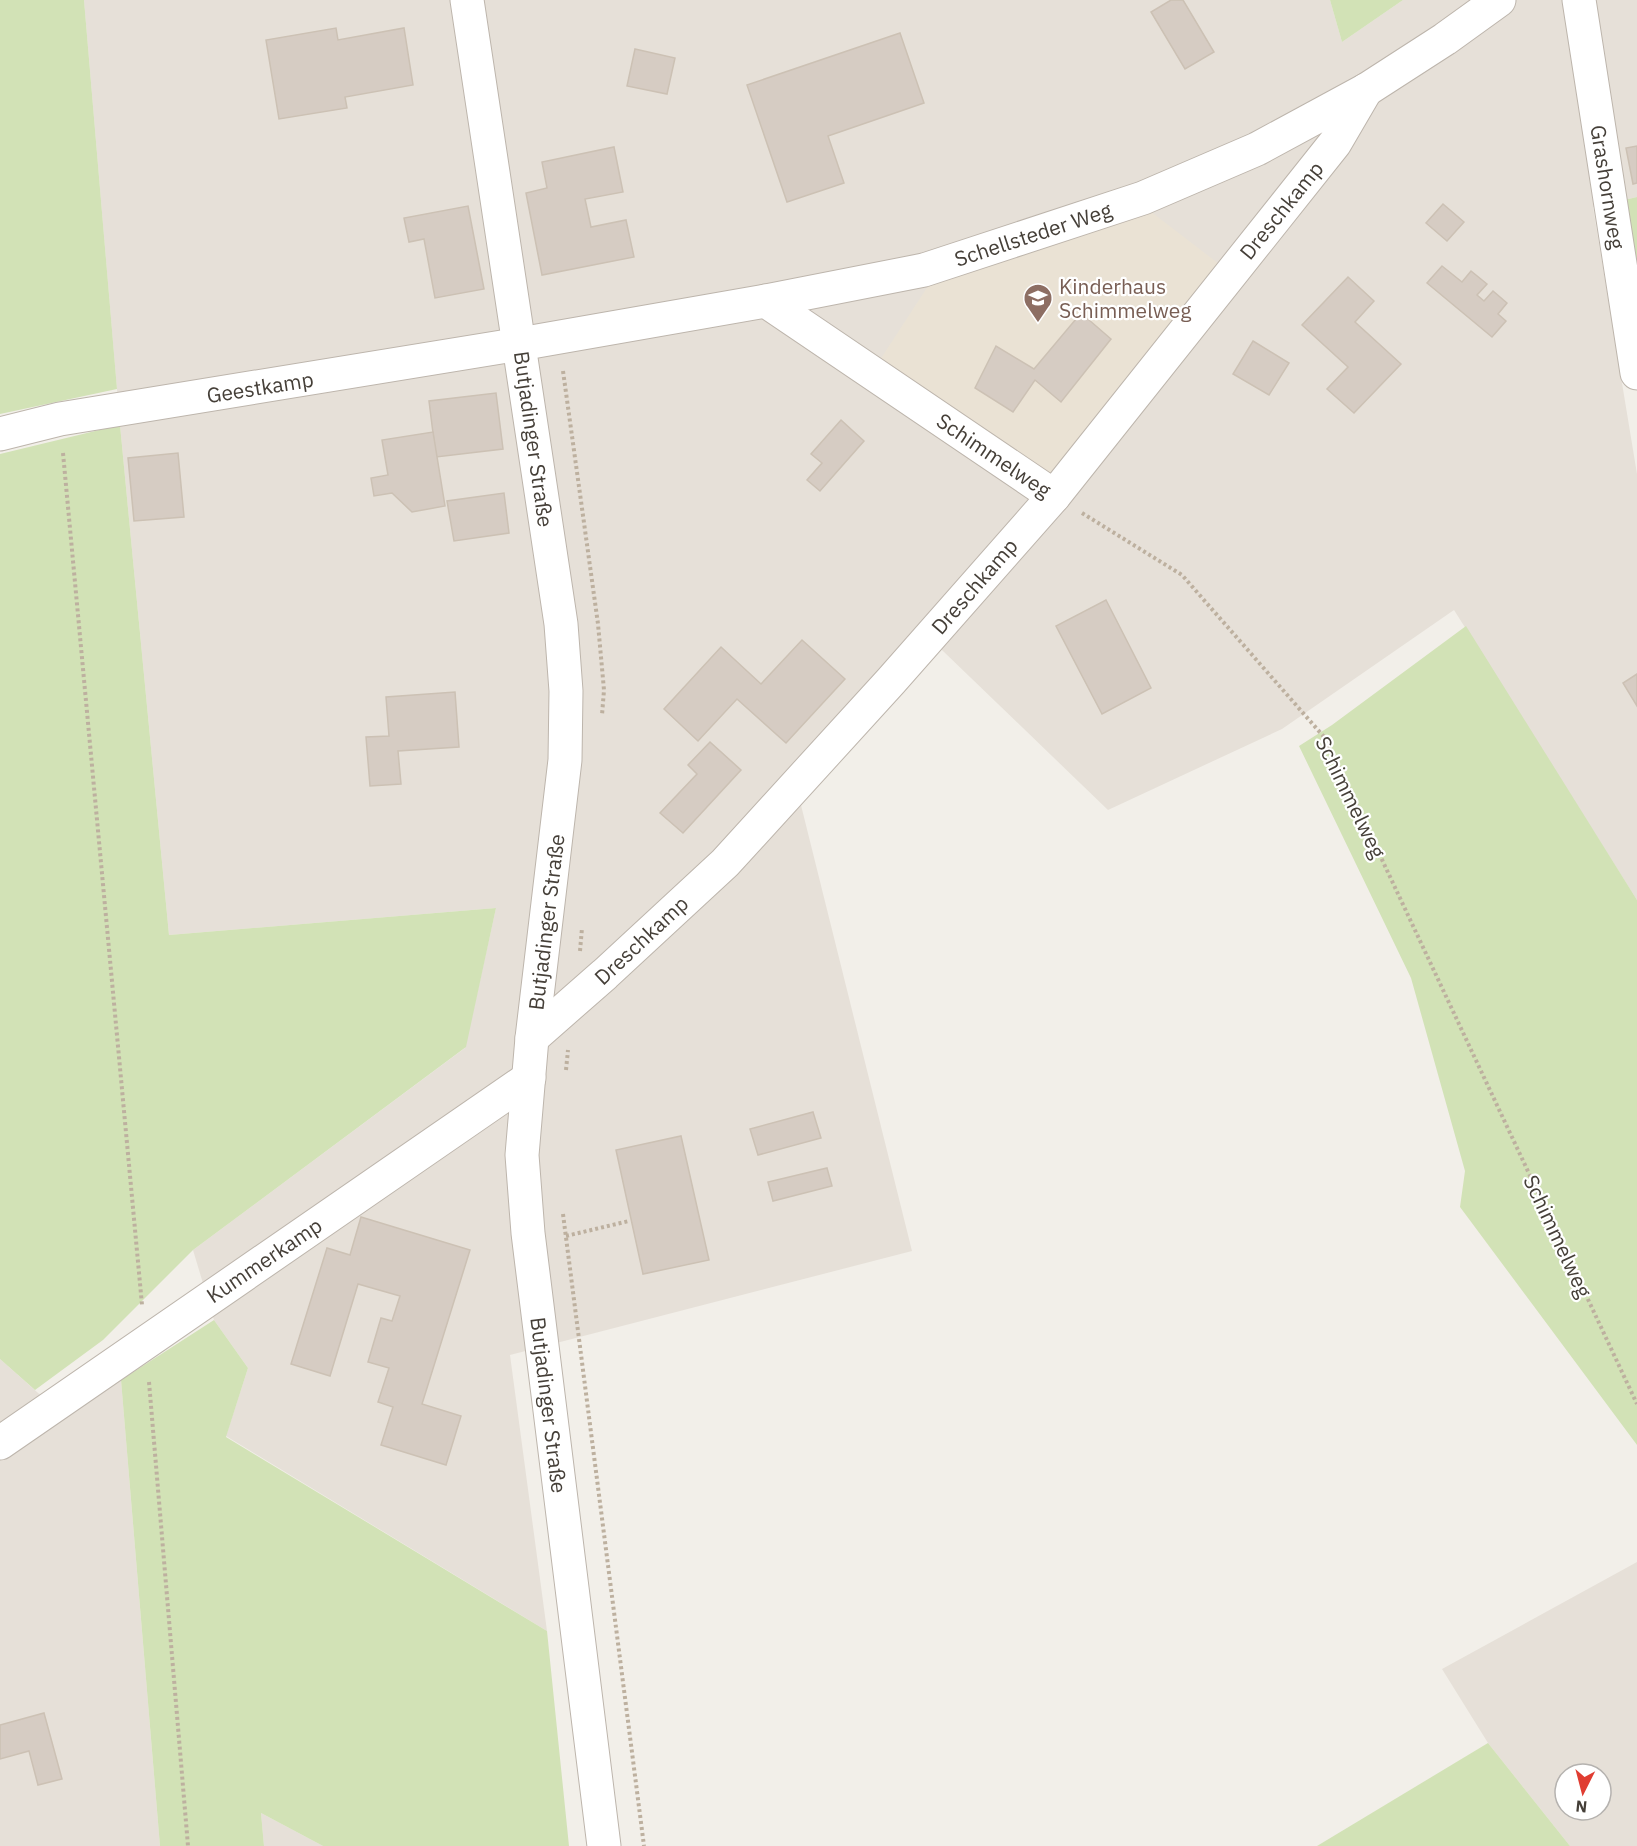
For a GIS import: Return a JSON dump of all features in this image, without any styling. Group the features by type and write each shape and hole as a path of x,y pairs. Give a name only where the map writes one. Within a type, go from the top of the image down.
{"street":[{"name":"Butjadinger Straße","path":"467,0 561,624 566,691 565,760 532,1038 522,1155 528,1233 604,1846"},
{"name":"Schellsteder Weg","path":"520,344 766,301 924,270 1143,198 1257,148 1366,90 1445,39 1499,0"},
{"name":"Grashornweg","path":"1579,0 1637,373"},
{"name":"Dreschkamp","path":"532,1038 725,863 891,681 1054,496 1335,143 1366,90"},
{"name":"Schimmelweg","path":"766,301 1054,496"},
{"name":"Geestkamp","path":"0,434 60,419 520,344"},
{"name":"Kummerkamp","path":"0,1443 529,1078"}],"path":[{"path":"558,338 598,624 604,690 602,724"},
{"path":"60,419 146,1341 188,1846"},
{"name":"Schimmelweg","path":"1054,496 1182,575 1325,738 1637,1404"},
{"path":"566,1072 583,920"},
{"path":"563,1212 644,1846"},
{"path":"566,1236 629,1221"}],"shaded area":[{"path":"84,0 1330,0 1342,42 1403,0 1637,0 1637,197 1593,207 1637,474 1637,900 1454,610 1282,729 1108,810 917,626 792,769 912,1251 510,1355 547,1631 226,1436 248,1368 214,1320 193,1250 465,1048 496,908 169,935 120,425"},
{"name":"Kinderhaus Schimmelweg","path":"1150,211 1219,264 1052,476 878,363 930,283"},
{"path":"0,1359 66,1418 121,1380 160,1846 0,1846"},
{"path":"1637,1562 1637,1846 1570,1846 1488,1743 1442,1669"},
{"path":"261,1813 323,1846 264,1846"}],"green space":[{"path":"0,0 84,0 117,389 0,414"},
{"path":"1330,0 1403,0 1342,42"},
{"path":"1637,197 1637,288 1624,200"},
{"path":"120,425 169,935 496,908 466,1047 193,1250 103,1340 35,1390 0,1359 0,454"},
{"path":"1466,626 1637,900 1637,1445 1460,1207 1465,1171 1411,978 1299,746 1332,725"},
{"path":"214,1320 248,1368 226,1437 547,1631 569,1846 323,1846 261,1813 264,1846 160,1846 121,1380"},
{"path":"1488,1743 1570,1846 1317,1846"}],"building":[{"path":"1171,0 1183,0 1214,52 1185,69 1151,12"},
{"path":"336,28 338,40 404,28 413,85 345,97 347,108 279,119 266,40"},
{"path":"900,33 924,103 828,136 844,183 787,202 747,85"},
{"path":"635,49 675,58 667,94 627,86"},
{"path":"1637,146 1637,183 1633,184 1626,148"},
{"path":"614,147 623,192 585,199 591,227 626,220 634,257 542,275 526,193 547,188 542,162"},
{"path":"1443,204 1464,222 1447,241 1426,223"},
{"path":"468,206 484,289 435,298 424,239 409,242 404,218"},
{"path":"1442,266 1462,282 1471,271 1487,284 1477,295 1484,301 1493,291 1507,303 1498,314 1506,321 1492,337 1427,283"},
{"path":"1348,277 1374,301 1355,322 1401,364 1354,413 1327,389 1348,367 1302,325"},
{"path":"1081,313 1111,339 1061,402 1035,380 1013,412 975,388 996,346 1034,369"},
{"path":"1253,341 1289,363 1269,395 1233,374"},
{"path":"496,393 503,449 436,457 429,401"},
{"path":"841,420 864,441 820,491 807,480 822,463 811,454"},
{"path":"433,432 445,506 412,512 392,493 374,496 371,478 388,475 382,440"},
{"path":"178,453 184,517 134,521 128,458"},
{"path":"504,493 509,533 454,541 447,501"},
{"path":"1106,600 1151,688 1102,714 1056,626"},
{"path":"802,640 845,679 786,743 737,699 698,741 664,709 721,647 761,684"},
{"path":"1637,674 1637,706 1623,683"},
{"path":"455,692 459,747 398,751 401,784 370,786 366,737 389,736 386,697"},
{"path":"710,742 741,770 683,833 660,813 697,774 688,765"},
{"path":"813,1112 821,1138 758,1155 750,1129"},
{"path":"681,1136 709,1260 643,1274 616,1150"},
{"path":"827,1168 832,1186 773,1201 768,1182"},
{"path":"361,1217 470,1250 422,1404 461,1416 446,1465 381,1445 393,1407 378,1402 389,1368 368,1362 381,1318 392,1321 400,1296 358,1284 330,1376 291,1364 327,1248 350,1255"},
{"path":"44,1713 62,1779 38,1785 29,1751 0,1759 0,1725"}],"place":[{"name":"Kinderhaus Schimmelweg","path":"1038,324"}]}
